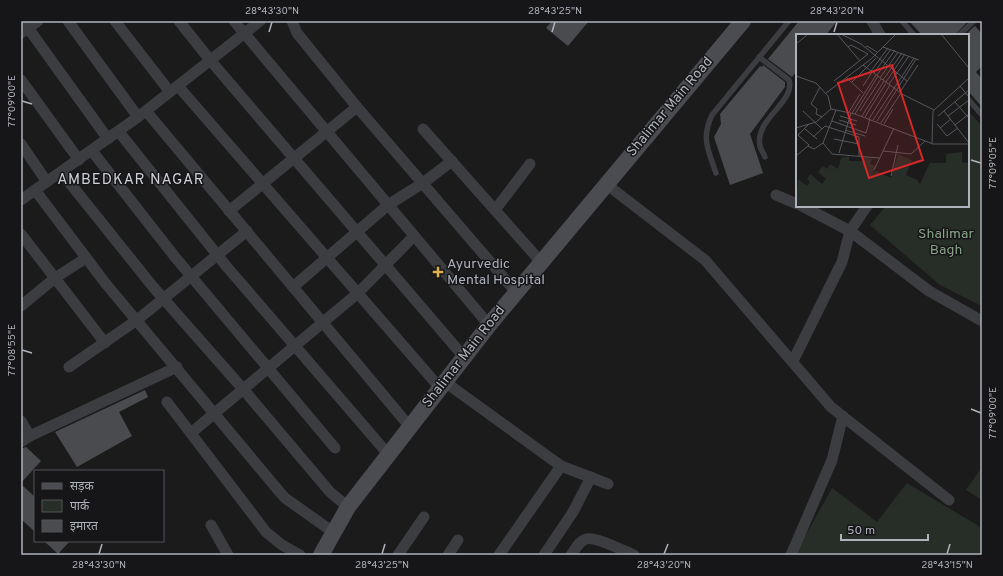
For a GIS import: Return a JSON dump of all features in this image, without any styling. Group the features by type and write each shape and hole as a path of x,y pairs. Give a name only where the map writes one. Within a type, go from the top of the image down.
{"street":[{"path":"38,21 24,27 108,139"},
{"path":"68,21 142,114 229,210 410,427"},
{"path":"114,21 174,89 263,183 358,293 442,385 561,466 608,484"},
{"path":"179,21 210,60 464,357"},
{"path":"234,21 489,325"},
{"path":"21,200 119,132 260,21"},
{"path":"292,21 297,33 357,107 516,292"},
{"name":"Shalimar Main Road","path":"326,553 333,532 348,506 489,325 743,21"},
{"path":"872,21 879,34"},
{"path":"21,80 79,160"},
{"path":"229,210 357,107"},
{"path":"423,128 541,262"},
{"path":"119,132 218,255 388,454"},
{"path":"21,144 47,182"},
{"path":"92,151 191,276 335,448"},
{"path":"293,288 388,205 423,183 452,161"},
{"path":"495,210 530,164"},
{"path":"61,172 163,299 243,389 330,492 348,506"},
{"path":"606,184 705,260 831,407 949,500"},
{"path":"35,190 86,258 285,498 333,532"},
{"path":"776,195 796,204"},
{"path":"804,207 850,231 929,291 982,321"},
{"path":"793,361 842,262 850,231 866,207"},
{"path":"69,367 137,320 247,232"},
{"path":"21,234 105,342"},
{"path":"191,433 358,293 414,236"},
{"path":"21,306 55,278 86,258"},
{"path":"21,421 26,439 177,368"},
{"path":"168,402 266,532 282,545 300,555"},
{"path":"791,555 832,460 843,416"},
{"path":"499,555 561,466"},
{"path":"544,555 573,512 591,478"},
{"path":"398,555 424,517"},
{"path":"211,525 228,555"},
{"path":"571,555 586,538 634,555"},
{"path":"448,555 458,540"}],"lane":[{"path":"716,173 706,146 705,133 707,124 716,108 789,21"},
{"path":"902,21 913,34"},
{"path":"960,34 974,21"},
{"path":"758,57 789,80 791,85 788,94 764,124 761,132 760,145 765,157"},
{"path":"969,100 982,116"}],"green space":[{"name":"Shalimar Bagh","path":"969,112 982,126 982,306 940,285 870,225 885,207 969,207"},
{"path":"982,467 982,500 966,490"},
{"path":"907,483 982,528 982,555 795,555 832,488 877,522"}],"building":[{"path":"552,21 589,21 568,46 546,28"},
{"path":"799,21 837,21 827,34 796,34 796,72 792,77 768,59"},
{"path":"909,21 968,21 956,34 921,34"},
{"path":"975,26 982,34 982,66 976,72 982,79 982,107 969,92 969,34 966,34"},
{"path":"763,65 785,82 785,87 750,134 763,173 730,185 714,137 721,124 720,114 760,66 762,67"},
{"path":"145,390 148,397 119,412 132,436 77,467 55,432"},
{"path":"26,447 41,461 21,483 21,449"},
{"path":"21,484 34,496 34,531 21,519"},
{"path":"45,542 69,542 58,554"}],"place":[{"name":"Ayurvedic Mental Hospital","path":"438,272"}],"district":[{"name":"AMBEDKAR NAGAR","path":"131,180"}]}
